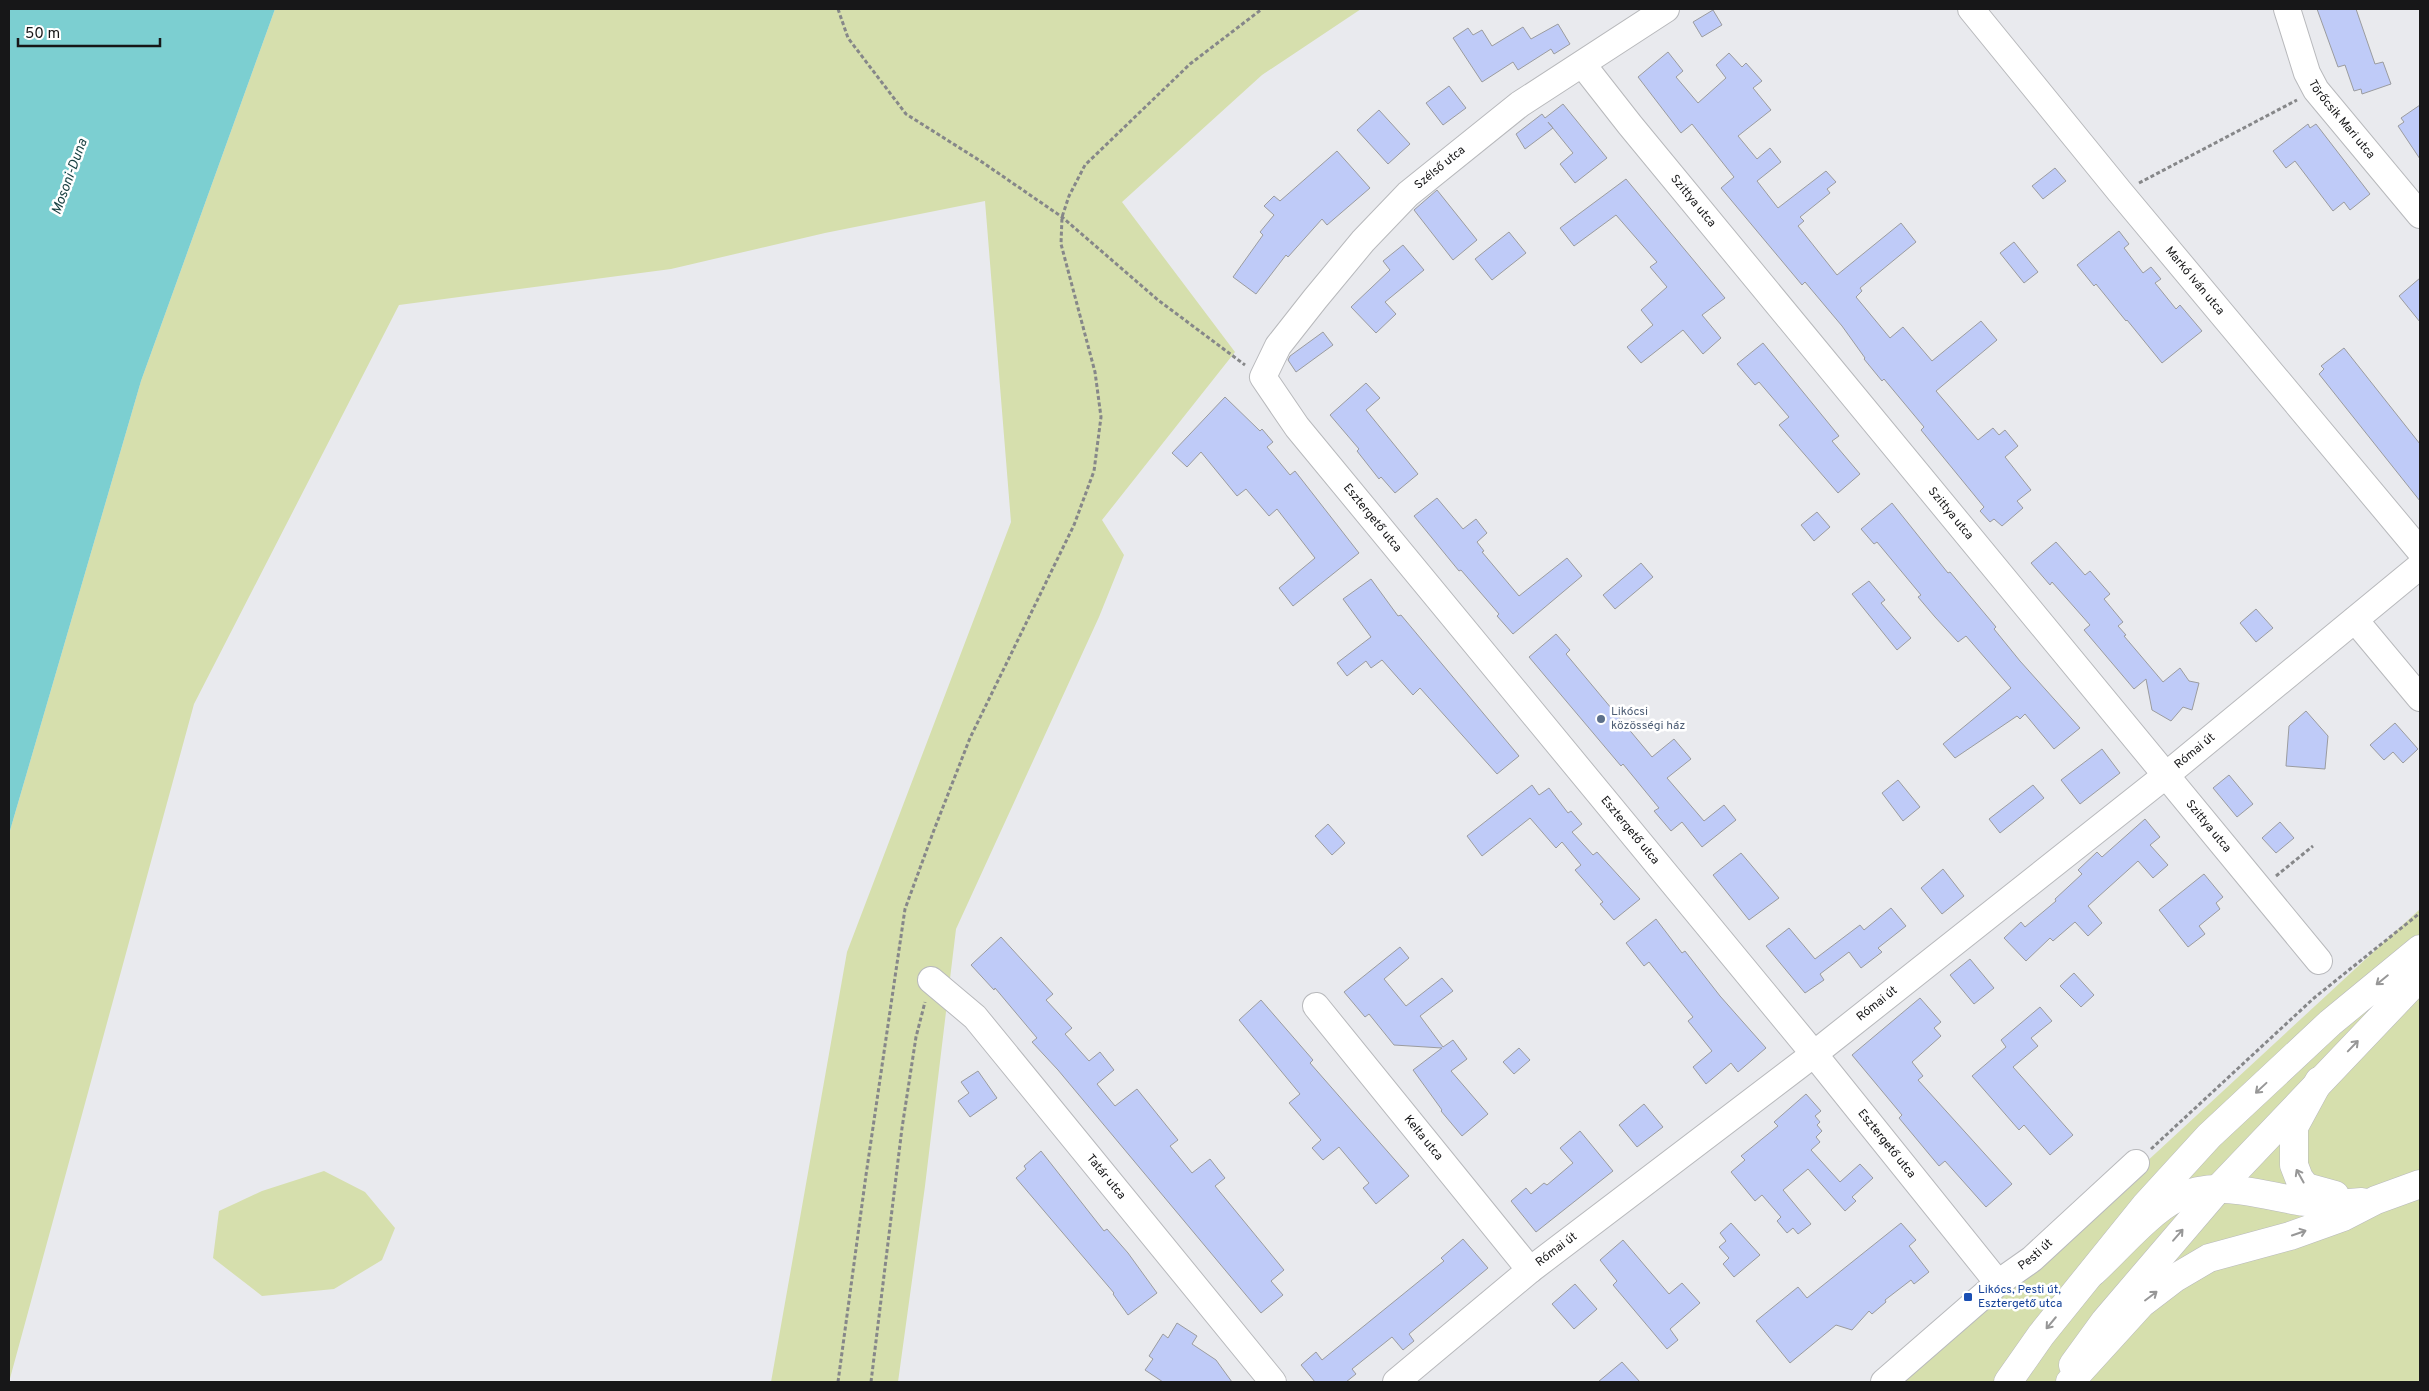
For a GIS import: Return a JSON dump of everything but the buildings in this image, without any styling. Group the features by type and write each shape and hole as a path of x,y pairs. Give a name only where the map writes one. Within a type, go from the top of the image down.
{"main road":[{"path":"2008,1382 2041,1335 2145,1206 2209,1136 2330,1023 2420,949"},
{"path":"2061,1382 2105,1321 2218,1189 2420,977"},
{"path":"2319,1081 2294,1127 2294,1165 2299,1178 2306,1187 2332,1195 2376,1200"},
{"path":"2070,1382 2142,1304 2175,1278 2209,1258 2290,1236 2343,1218 2376,1200 2420,1184"},
{"path":"2093,1272 2151,1217 2176,1199 2204,1190 2246,1190 2306,1202 2338,1204 2376,1200"}],"street":[{"name":"Szélső utca","path":"1263,377 1278,346 1315,298 1363,241 1408,194 1520,104 1583,65 1666,9"},
{"name":"Törőcsik Mari utca","path":"2287,9 2307,73 2316,90 2420,216"},
{"name":"Markó Iván utca","path":"1979,11 2120,192 2420,551"},
{"name":"Szittya utca","path":"1583,65 1630,125 2319,961"},
{"name":"Esztergető utca","path":"1263,377 1298,427 1814,1054 1998,1284"},
{"name":"Római út","path":"1396,1382 1530,1270 1814,1054 2165,776 2420,566"},
{"path":"2355,620 2420,698"},
{"name":"Tatár utca","path":"931,980 975,1018 1273,1382"},
{"name":"Kelta utca","path":"1316,1006 1530,1270"},
{"name":"Pesti út","path":"1884,1382 1998,1284 2032,1259 2136,1163"}],"path":[{"path":"838,9 848,38 906,114 982,162 1062,217 1158,300 1263,377"},
{"path":"838,1382 866,1175 906,909 970,738 1074,525 1094,471 1101,417 1100,408 1095,372 1061,244 1062,217 1069,196 1085,165 1190,64 1262,9"},
{"path":"2120,192 2316,90"},
{"path":"2276,876 2313,846"},
{"path":"2136,1163 2314,998 2420,914"},
{"path":"871,1382 902,1128 916,1037 931,980"}],"green space":[{"path":"275,9 1361,9 1262,75 1122,202 1235,352 1102,520 1124,555 1099,617 956,929 925,1186 898,1382 771,1382 847,952 1011,522 985,201 825,233 671,269 399,305 194,704 9,1382 9,834 141,381"},
{"path":"2420,909 2420,1382 1901,1382 1961,1333"},
{"path":"324,1171 365,1192 395,1228 382,1260 334,1289 262,1296 213,1258 219,1211 262,1191"}],"water":[{"name":"Mosoni-Duna","path":"9,9 275,9 141,381 9,834"}],"place":[{"name":"Likócsi közösségi ház","path":"1601,719"},
{"name":"Likócs, Pesti út, Esztergető utca","path":"1968,1297"}]}
